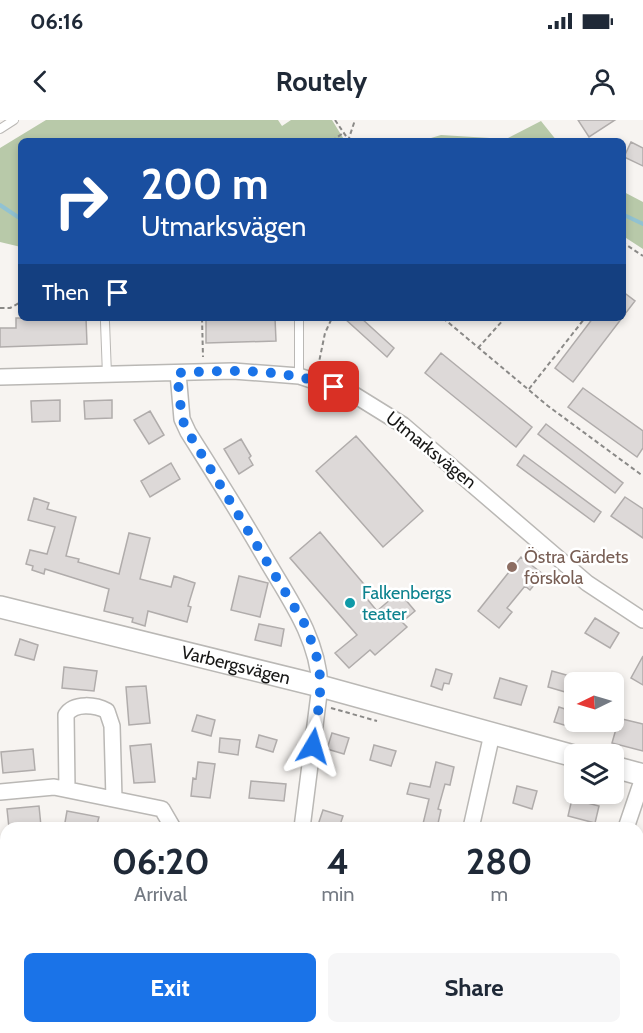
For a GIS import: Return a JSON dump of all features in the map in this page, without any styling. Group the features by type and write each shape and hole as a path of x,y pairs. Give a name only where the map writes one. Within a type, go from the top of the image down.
{"main road":[{"name":"Varbergsvägen","path":"0,607 320,686 564,753"},
{"path":"624,770 643,776"}],"street":[{"name":"Utmarksvägen","path":"0,377 233,371 299,376 315,380 363,399 404,424 587,583 643,620"},
{"path":"177,373 182,419 188,432 304,623 315,652 320,670 320,686 303,822"},
{"path":"67,789 66,715 74,707 102,708 107,711 112,726 114,799"},
{"path":"472,822 492,734"},
{"path":"628,822 643,776"},
{"path":"0,792 54,787 67,789 162,809 170,822"}],"lane":[{"path":"0,129 14,120"},
{"path":"299,321 299,376"},
{"path":"105,322 107,375"}],"path":[{"path":"335,120 347,138"},
{"path":"349,138 355,120"},
{"path":"336,138 343,133"},
{"path":"626,245 643,256"},
{"path":"0,308 10,308 18,304"},
{"path":"202,321 204,372"},
{"path":"315,380 325,333 331,321"},
{"path":"446,321 528,390 643,476"},
{"path":"478,348 502,321"},
{"path":"528,390 583,321"}],"green space":[{"path":"46,120 278,120 282,126 291,120 332,120 343,138 18,138 18,246 0,242 0,148"},
{"path":"541,121 555,138 508,138"},
{"path":"441,135 490,138 431,138"},
{"path":"626,193 643,202 643,249 626,238"}],"building":[{"path":"578,120 615,120 589,137"},
{"path":"631,142 643,148 643,166 626,158"},
{"path":"626,294 635,301 626,313"},
{"path":"16,318 18,321 86,321 87,344 0,347 0,328 16,328"},
{"path":"206,321 275,321 276,341 206,343"},
{"path":"347,321 364,321 394,348 387,357"},
{"path":"591,321 620,321 573,382 555,368"},
{"path":"441,353 532,427 516,447 425,373"},
{"path":"583,388 643,431 643,448 637,457 568,407"},
{"path":"60,400 60,421 32,422 31,401"},
{"path":"112,400 112,418 85,419 84,401"},
{"path":"150,411 164,435 149,444 134,420"},
{"path":"546,424 623,483 615,493 538,434"},
{"path":"356,436 423,511 383,547 316,471"},
{"path":"241,439 251,456 249,458 253,465 239,474 224,449"},
{"path":"524,455 601,512 594,522 517,465"},
{"path":"171,463 180,479 150,497 141,481"},
{"path":"625,497 643,509 643,538 611,516"},
{"path":"34,498 49,503 47,509 76,517 66,556 79,559 78,562 119,574 129,533 150,538 140,579 171,587 174,576 195,583 188,606 191,607 187,622 148,611 145,626 132,622 133,618 104,611 109,589 45,569 44,574 32,570 33,566 26,564 30,550 47,554 55,527 28,520"},
{"name":"Falkenbergs teater","path":"320,532 368,589 363,594 377,611 399,592 415,611 402,622 407,627 375,655 370,650 349,668 335,653 357,635 290,558"},
{"path":"521,557 543,574 530,590 525,586 507,608 512,612 499,628 478,611"},
{"path":"239,576 268,583 260,617 231,610"},
{"path":"595,618 619,633 610,648 585,633"},
{"path":"259,624 284,629 281,646 255,640"},
{"path":"20,639 38,645 34,660 15,655"},
{"path":"643,656 643,685 631,678"},
{"path":"64,667 97,671 94,691 62,688"},
{"path":"436,669 452,674 449,684 444,683 442,690 431,686"},
{"path":"552,671 564,674 564,692 548,687"},
{"path":"500,678 527,686 521,705 494,698"},
{"path":"146,686 150,723 129,725 126,687"},
{"path":"559,707 564,709 564,725 554,722"},
{"path":"197,715 215,720 211,736 192,731"},
{"path":"624,719 643,724 643,751 624,746 624,744 612,743 615,732 624,732"},
{"path":"332,733 349,738 344,754 327,749"},
{"path":"259,735 277,740 273,752 256,747"},
{"path":"220,738 240,740 238,755 219,752"},
{"path":"151,744 155,782 134,783 130,746"},
{"path":"374,745 396,751 391,766 370,760"},
{"path":"33,749 35,770 3,773 1,752"},
{"path":"198,762 215,764 210,798 191,796"},
{"path":"436,762 454,767 450,785 445,784 438,809 441,810 438,822 423,822 429,799 407,794 410,783 430,787"},
{"path":"251,781 286,784 284,801 249,798"},
{"path":"517,786 537,791 532,809 513,803"},
{"path":"571,804 599,806 595,822 568,816"},
{"path":"39,806 41,822 8,822 7,809"},
{"path":"323,810 343,816 341,822 319,822"},
{"path":"67,811 99,817 98,822 65,822"}],"waterway":[{"path":"0,205 18,217"},
{"path":"626,216 643,224"}],"place":[{"name":"Östra Gärdets förskola","path":"512,567"},
{"name":"Falkenbergs teater","path":"350,603"}],"route":[{"path":"313,746 320,686 320,670 315,652 304,623 188,432 182,419 177,373 233,371 268,373 299,376 334,387"}]}
